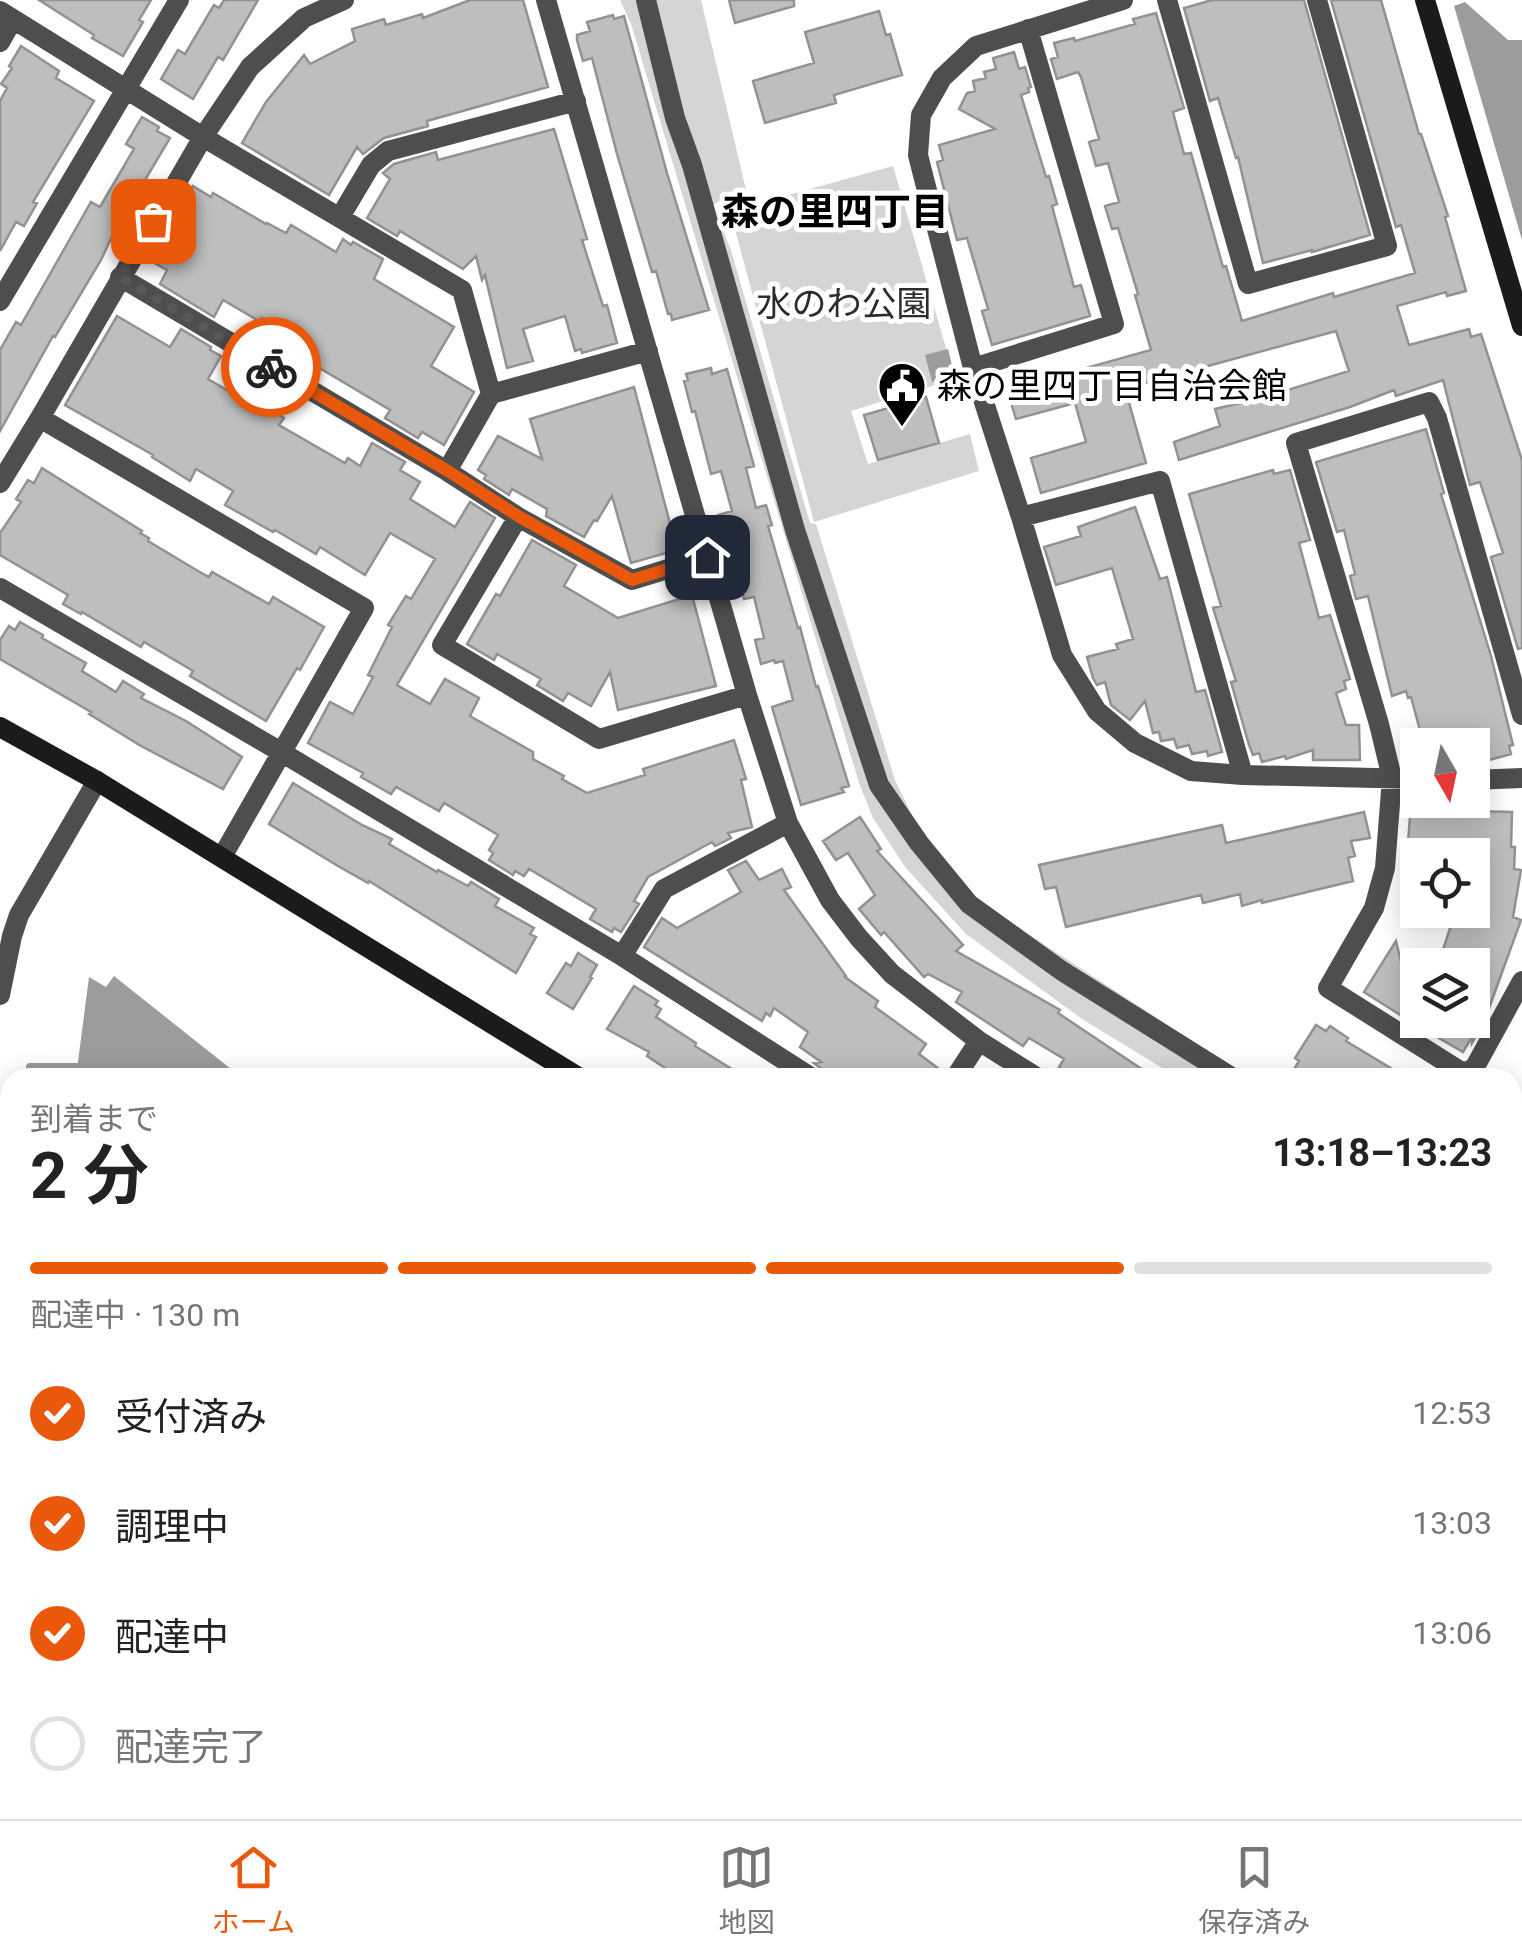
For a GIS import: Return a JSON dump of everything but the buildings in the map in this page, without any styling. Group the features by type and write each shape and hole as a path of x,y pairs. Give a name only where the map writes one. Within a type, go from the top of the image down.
{"street":[{"path":"0,301 179,0"},
{"path":"0,483 203,137 250,66 304,18 344,0"},
{"path":"546,0 788,823 830,900 892,974 978,1041 1022,1068"},
{"path":"646,0 674,118 692,165 795,530 879,785 919,843 969,904 1062,971 1217,1068"},
{"path":"1124,0 976,46 942,78 921,115 918,155 974,368 1062,656 1097,711 1135,743 1191,771 1400,778"},
{"path":"1166,0 1248,284 1388,246 1317,0"},
{"path":"1425,0 1522,326"},
{"path":"0,42 7,15 203,137 462,290 491,394 448,471"},
{"path":"974,368 1114,324 1028,28"},
{"path":"340,217 371,165 388,151 576,101"},
{"path":"120,277 632,580 707,557"},
{"path":"491,394 648,350"},
{"path":"1457,1068 1328,988 1374,908 1386,868 1392,778 1296,443 1430,402 1438,418 1522,716"},
{"path":"40,418 364,608 222,857"},
{"path":"1021,517 1160,480 1243,775"},
{"path":"518,516 442,646 598,738 747,694"},
{"path":"0,588 622,956 796,1068"},
{"path":"0,727 97,780 564,1068"},
{"path":"1490,779 1522,778"},
{"path":"0,995 20,915 97,780"},
{"path":"622,956 664,890 788,823"},
{"path":"1474,1068 1522,981"},
{"path":"961,1068 978,1041"}],"green space":[{"path":"620,0 701,0 747,194 712,206 730,247 810,523 816,524 895,780 922,836 970,893 994,912 1234,1068 1162,1068 1082,1019 966,934 905,867 873,818 859,783 631,24"},
{"name":"水のわ公園","path":"893,166 955,379 851,411 868,464 970,434 979,471 814,522 730,211"}],"shaded area":[{"path":"1465,2 1508,40 1522,40 1522,240 1454,6"},
{"path":"948,349 955,377 932,382 925,355"},
{"path":"114,976 230,1068 77,1068 89,977 106,987"}],"waterway":[{"path":"30,1067 77,1067"}],"way so far":[{"path":"153,221 120,277 271,367"}],"place":[{"name":"森の里四丁目自治会館","path":"902,428"}],"district":[{"name":"森の里四丁目","path":"835,212"}],"route":[{"path":"271,367 632,580 707,557"}]}
